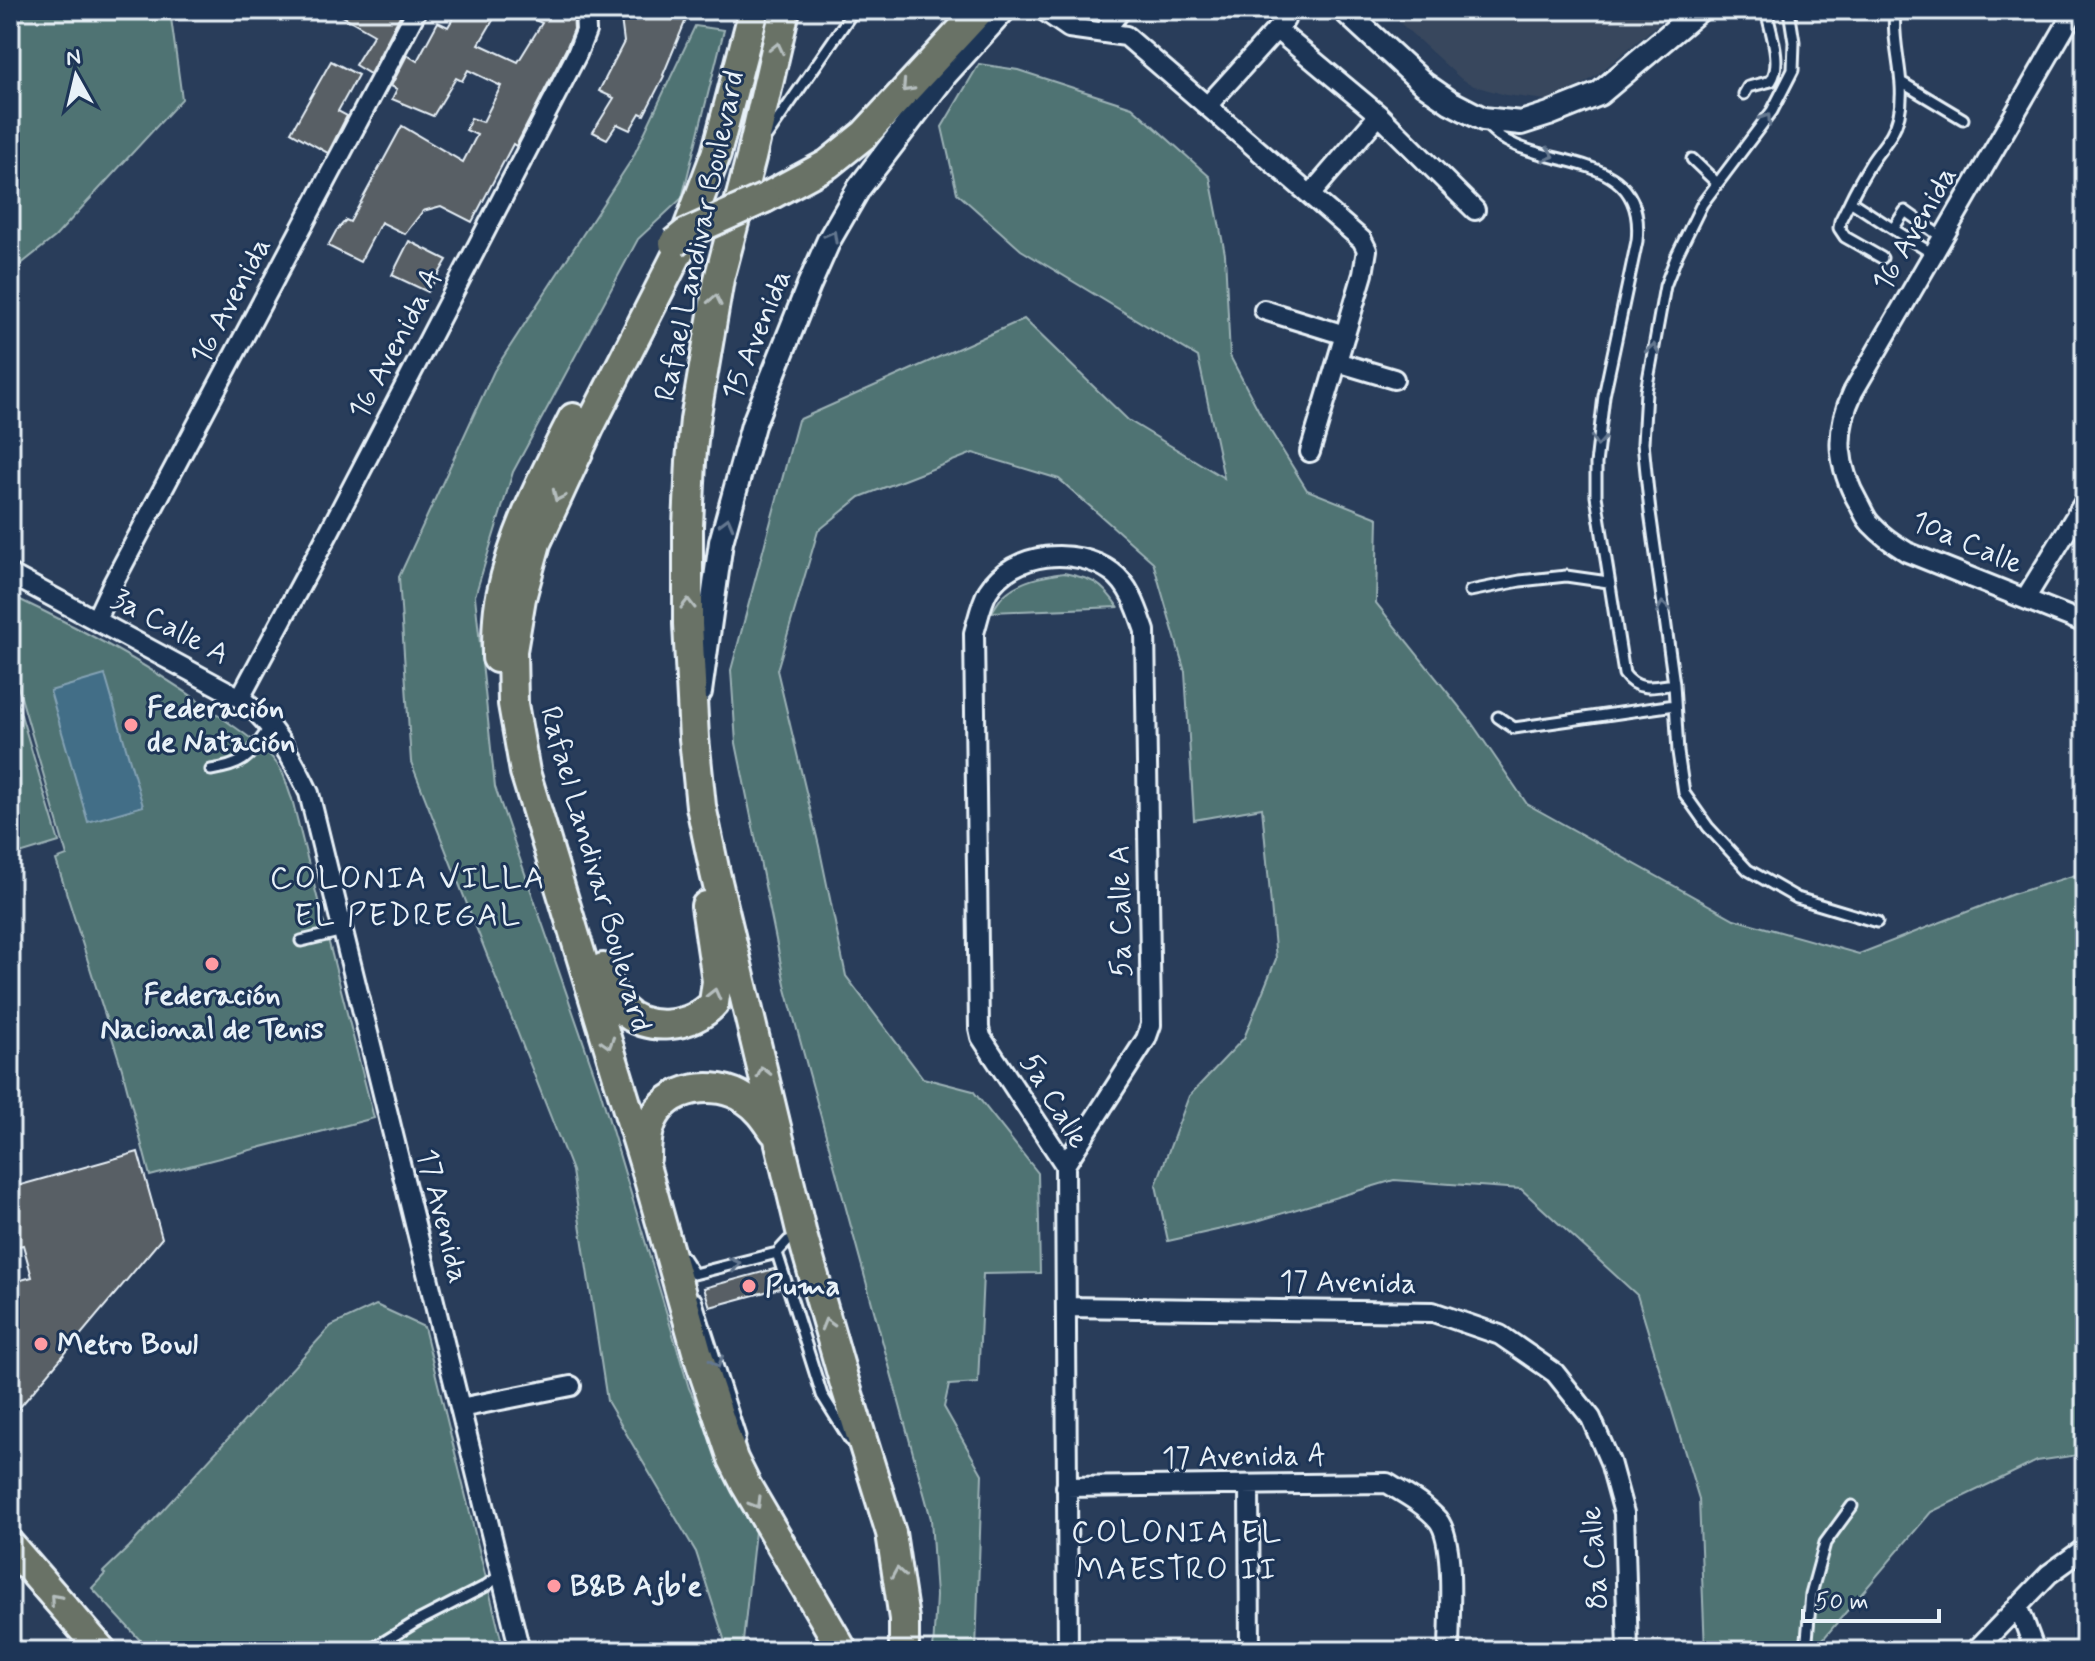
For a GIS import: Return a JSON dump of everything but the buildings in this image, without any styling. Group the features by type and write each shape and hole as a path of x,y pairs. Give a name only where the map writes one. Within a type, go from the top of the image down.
{"main road":[{"name":"Rafael Landivar Boulevard","path":"754,10 716,154 681,247 590,426 536,543 521,598 512,651 513,704 525,772 654,1174 698,1355 733,1459 843,1651"},
{"name":"Rafael Landivar Boulevard","path":"785,10 712,310 695,420 691,461 688,624 694,738 701,806 802,1235 891,1533 904,1619 904,1651"},
{"path":"701,806 697,859 717,981 714,1003 702,1014 678,1022 658,1025 638,1022 615,1001 587,924 536,844 514,785 501,736 498,712 498,611 507,570 530,504 658,259 685,234 788,186 843,153 864,135 980,10"},
{"path":"654,1174 646,1148 652,1121 671,1098 692,1089 708,1087 743,1097 759,1110 780,1139"},
{"path":"10,1545 102,1651"}],"street":[{"name":"16 Avenida","path":"96,619 417,10"},
{"name":"16 Avenida A","path":"240,698 357,480 577,54 586,31 585,10"},
{"name":"15 Avenida","path":"694,738 721,542 753,425 809,285 829,240 859,188 946,74 1004,10"},
{"path":"1043,10 1069,28 1126,36 1362,240 1367,250 1363,274 1310,452"},
{"path":"1103,33 1121,10"},
{"path":"1344,10 1424,84 1450,102 1483,119 1521,123 1599,94 1699,10"},
{"name":"16 Avenida","path":"1849,487 1840,450 1846,407 2075,10"},
{"path":"1207,106 1281,25 1379,115 1475,210"},
{"path":"1310,195 1379,115"},
{"path":"1264,310 1345,335"},
{"path":"1337,362 1394,379"},
{"name":"10a Calle","path":"1849,487 1870,524 1907,552 2085,623"},
{"path":"2025,599 2085,501"},
{"name":"5a Calle","path":"1068,1651 1065,1165 981,1037 979,1028 974,633 988,591 1002,577 1020,564 1067,556 1087,559 1114,573 1134,600 1145,631"},
{"name":"3a Calle A","path":"10,574 250,705 270,727 309,793"},
{"name":"5a Calle A","path":"1065,1165 1146,1039 1151,1025 1145,631"},
{"name":"17 Avenida","path":"309,793 520,1651"},
{"name":"17 Avenida","path":"1066,1307 1433,1312 1500,1335 1527,1352 1555,1373 1591,1418"},
{"path":"460,1408 571,1386"},
{"name":"8a Calle","path":"1591,1418 1610,1462 1624,1513 1628,1651"},
{"name":"17 Avenida A","path":"1066,1487 1387,1483 1418,1501 1441,1523 1450,1555 1449,1651"},
{"path":"1249,1485 1250,1651"},
{"path":"1975,1651 2049,1574 2085,1548"},
{"path":"2018,1605 2035,1651"}],"lane":[{"path":"751,158 854,10"},
{"path":"1746,91 1771,81 1778,64 1766,10"},
{"path":"1789,10 1794,42 1793,70 1772,111 1702,204 1665,286 1646,391 1643,443 1674,684 1684,793 1708,827 1748,870 1797,898 1877,922"},
{"path":"1882,258 1845,237 1839,228 1850,201 1873,161 1891,138 1899,113 1901,82 1895,10"},
{"path":"1901,82 1963,119"},
{"path":"1483,119 1493,134 1515,145 1606,173 1624,189 1635,209 1639,230 1598,431 1596,496 1624,674 1632,683 1645,688 1674,684"},
{"path":"1692,159 1717,183"},
{"path":"1850,201 1893,229 1938,246"},
{"path":"1893,229 1905,211 1938,246"},
{"path":"1470,591 1566,576 1608,582"},
{"path":"1498,717 1514,728 1675,705"},
{"path":"211,770 234,766 247,758 270,727"},
{"path":"301,941 343,931"},
{"path":"685,1261 694,1274 777,1253 788,1241 802,1235"},
{"path":"681,1247 740,1436 733,1459"},
{"path":"777,1253 822,1395 874,1476"},
{"path":"1806,1651 1811,1594 1825,1543 1852,1506"},
{"path":"369,1651 501,1575"}],"path":[{"path":"10,1630 29,1651"}],"shaded area":[{"path":"1386,10 1675,10 1597,75 1546,100 1506,95 1474,86 1460,78"},
{"path":"105,675 143,806 88,822 50,691"}],"green space":[{"path":"10,10 178,10 171,18 182,99 55,237 10,273"},
{"path":"695,26 724,30 682,198 638,239 513,472 475,596 495,787 600,1090 689,1388 755,1531 742,1651 728,1651 696,1552 607,1401 572,1171 411,762 399,577 494,371 632,159"},
{"path":"979,64 1018,70 1132,107 1210,177 1225,254 1230,356 1263,419 1307,490 1378,518 1376,603 1469,719 1527,804 1734,919 1859,954 2013,894 2085,872 2085,1454 2037,1461 1931,1512 1813,1651 1705,1651 1699,1499 1637,1295 1521,1189 1394,1180 1257,1221 1168,1241 1156,1185 1189,1096 1244,1038 1276,959 1262,808 1194,820 1185,672 1153,562 1059,479 973,453 860,497 818,531 777,670 846,976 923,1078 973,1091 1038,1173 1040,1273 983,1274 978,1383 949,1385 944,1407 982,1474 976,1651 933,1651 936,1596 931,1519 786,989 736,743 731,670 798,420 1024,319 1128,420 1224,478 1198,357 1021,250 957,193 942,127"},
{"path":"1064,573 1096,583 1118,607 992,612 1003,596 1016,586 1040,577"},
{"name":"Federación Nacional de Tenis","path":"10,595 96,638 206,706 265,751 283,773 374,1118 150,1176 122,1069 56,860 67,856 10,659"},
{"path":"10,678 59,842 10,857"},
{"path":"376,1305 424,1327 504,1651 150,1651 92,1588 105,1574 103,1572 331,1326"}],"place":[{"name":"Federación de Natación","path":"131,725"},
{"name":"Federación Nacional de Tenis","path":"212,964"},
{"name":"Puma","path":"749,1286"},
{"name":"Metro Bowl","path":"41,1344"},
{"name":"B&B Ajb'e","path":"554,1586"}],"district":[{"name":"COLONIA VILLA EL PEDREGAL","path":"408,898"},
{"name":"COLONIA EL MAESTRO II","path":"1177,1552"}]}
